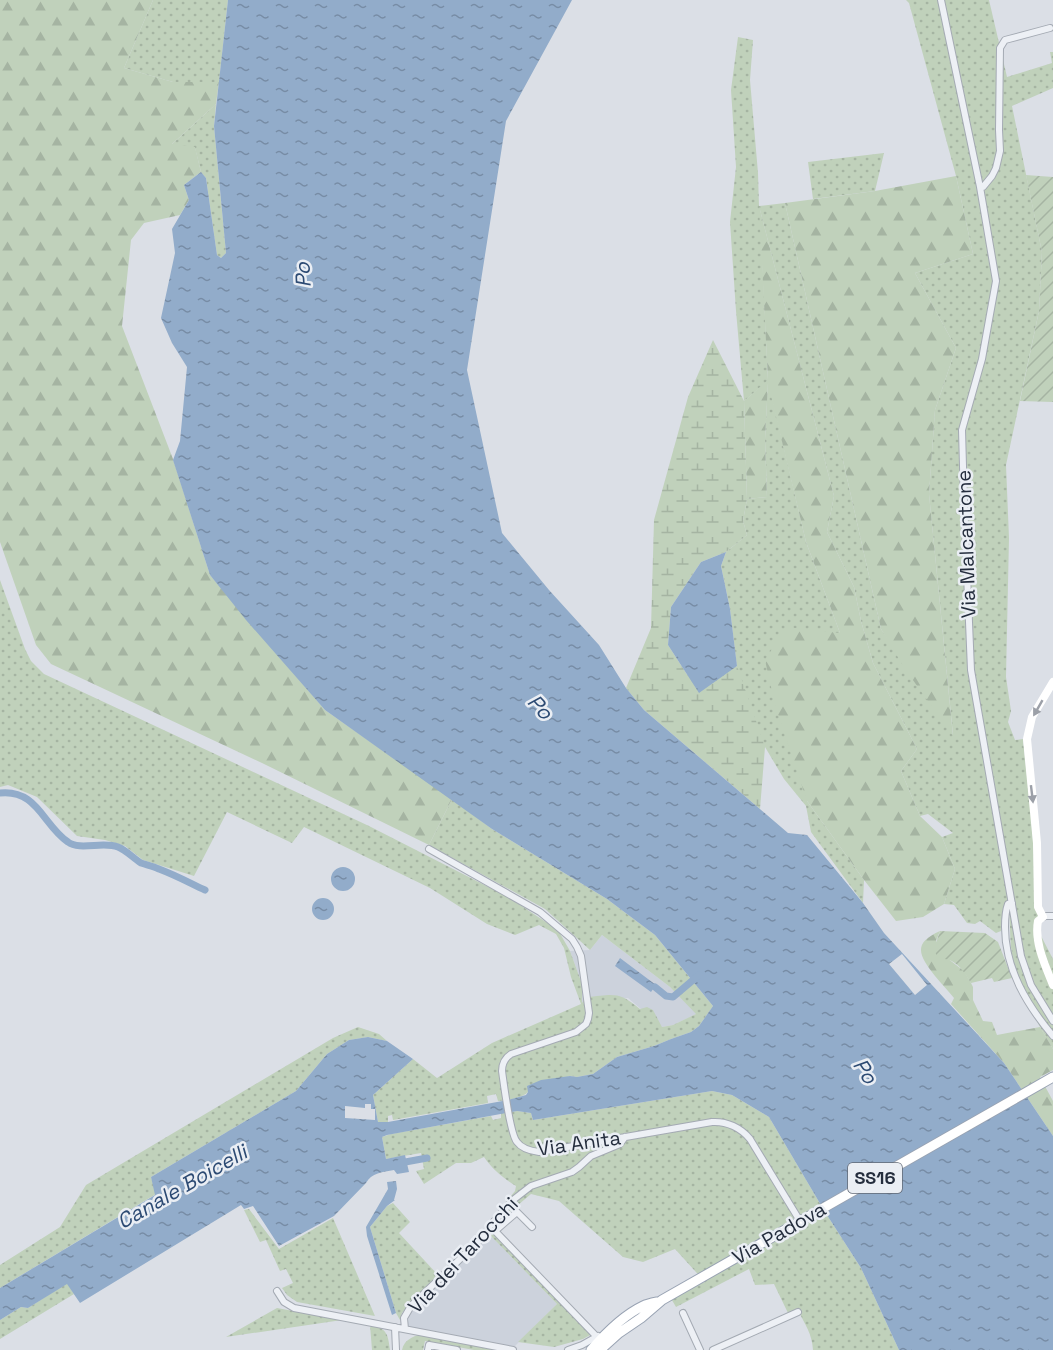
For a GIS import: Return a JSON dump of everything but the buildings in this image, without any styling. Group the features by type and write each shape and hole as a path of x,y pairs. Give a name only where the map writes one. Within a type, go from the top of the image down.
{"main road":[{"name":"Via Padova","path":"591,1350 641,1318 662,1300 1053,1077"},
{"name":"Via Padova","path":"601,1345 609,1330 643,1306 662,1300"}],"street":[{"name":"Via Malcantone","path":"942,0 980,187 996,281 982,359 962,430 971,670 1021,956 1026,975 1053,1021"},
{"path":"980,187 983,187 992,176 1000,151 1000,48 1005,40 1050,28"},
{"path":"1043,917 1038,907 1037,830 1027,740 1032,717 1053,682"},
{"name":"Via Anita","path":"429,849 540,912 572,939 580,956 588,1019 582,1028 508,1056 502,1068 510,1118 517,1142 532,1152 539,1152 722,1122 735,1126 750,1139 800,1221"},
{"name":"Via Malcantone","path":"1012,903 1008,904 1005,914 1007,951 1022,992 1053,1036"},
{"path":"1053,916 1043,917 1037,924 1038,940 1053,985"},
{"name":"Via dei Tarocchi","path":"405,1329 404,1318 411,1306 492,1228 513,1200 531,1186 572,1172 591,1156 620,1144 626,1137"},
{"path":"532,1227 517,1212 492,1228 601,1345"},
{"name":"Via dei Tarocchi","path":"276,1291 284,1302 294,1308 510,1350"},
{"path":"713,1350 798,1312"},
{"path":"683,1313 700,1350"},
{"name":"Via dei Tarocchi","path":"395,1327 396,1350"},
{"name":"Via dei Tarocchi","path":"428,1350 429,1345 457,1350"},
{"path":"568,1350 582,1345 601,1345"}],"shaded area":[{"path":"602,935 670,987 697,1014 673,1025 662,1027 628,998 582,1004 582,984 570,951 590,950"},
{"path":"489,1234 557,1304 512,1349 407,1330 409,1315 413,1309"}],"green space":[{"path":"0,0 153,0 124,68 173,82 219,82 216,104 172,144 195,147 201,172 184,185 189,200 180,215 144,223 131,240 122,326 173,459 210,575 325,710 452,799 429,845 262,763 51,664 36,645 0,542"},
{"path":"153,0 228,0 219,82 173,82 124,68"},
{"path":"906,0 989,0 1007,77 1052,63 1050,52 1053,52 1053,88 1012,106 1042,252 1039,311 1006,465 1009,538 1006,677 1011,711 1008,722 1015,740 1023,739 1040,934 1053,959 1053,1049 1018,979 1011,948 1008,902 1002,918 1001,931 996,933 980,921 975,924 967,923 954,905 944,904 955,869 942,837 953,833 928,814 920,816 901,771 917,749 873,663 854,587 827,532 834,496 760,210 768,380 806,542 840,633 807,801 864,880 863,903 811,832 806,806 784,779 765,747 736,789 687,675 737,667 730,609 721,566 726,552 747,535 743,521 747,499 767,497 765,439 768,381 744,401 730,222 736,167 731,90 738,37 753,40 750,80 759,206 785,203 881,629 953,735 929,494 935,410 956,348 915,273 973,254 956,176 909,3"},
{"path":"216,104 214,126 226,253 221,258 217,255 206,178 201,172 195,148 171,145"},
{"path":"884,153 875,191 813,199 808,162"},
{"path":"1026,175 1053,177 1053,402 1020,401 1039,311 1042,252"},
{"path":"956,176 973,254 915,273 956,348 935,410 929,494 953,736 905,669 881,629 785,203 875,191"},
{"path":"759,206 834,496 827,532 854,587 873,663 917,749 901,771 920,816 942,837 955,869 944,904 923,917 896,921 807,801 775,705 765,660 786,627 840,633 806,542 768,383 765,439 767,497 747,499 744,401 768,380"},
{"path":"713,340 744,401 747,499 743,521 747,535 726,552 701,562 671,607 668,645 699,693 737,666 765,747 760,809 644,710 626,688 651,628 654,520 688,397"},
{"path":"0,580 25,649 31,661 44,674 369,826 508,897 558,930 570,951 582,984 582,1003 586,997 620,996 640,1009 647,1007 653,1010 662,1027 673,1025 696,1014 670,987 602,935 590,950 545,909 429,845 452,799 492,829 607,899 655,935 713,1006 699,1026 691,1032 617,1057 593,1074 570,1076 514,1099 498,1101 496,1094 487,1096 488,1103 393,1120 392,1115 388,1116 388,1122 378,1122 373,1095 413,1059 437,1078 492,1043 581,1004 564,948 556,934 539,925 515,935 487,924 430,888 304,827 292,843 227,812 194,876 143,860 125,846 77,836 37,797 8,785 0,787"},
{"path":"940,931 936,941 947,958 964,971 973,987 973,1000 983,1021 992,1022 997,1035 1040,1027 1053,1049 1053,1070 1040,1077 1053,1101 1053,1136 1004,1063 951,1004 954,998 925,962 921,951 922,946 931,936"},
{"path":"940,931 985,933 998,942 1012,978 994,982 992,978 971,983 962,969 954,962 938,959 934,949"},
{"path":"358,1027 379,1034 387,1041 368,1037 349,1040 327,1054 296,1091 151,1177 156,1194 0,1288 0,1265 60,1227 86,1185 333,1038"},
{"path":"712,1091 732,1095 769,1117 861,1268 899,1350 813,1350 810,1334 798,1310 788,1313 774,1284 755,1285 749,1269 676,1307 669,1295 705,1282 675,1249 643,1262 623,1257 559,1201 531,1194 498,1222 510,1207 506,1202 515,1191 516,1186 498,1173 484,1157 471,1163 456,1163 424,1184 416,1171 424,1169 421,1153 386,1159 382,1137 491,1116 493,1120 501,1118 501,1113 517,1111 531,1113 533,1120"},
{"path":"393,1203 410,1222 399,1233 438,1275 406,1308 400,1320 370,1227 387,1206"},
{"path":"249,1209 279,1249 333,1218 375,1316 297,1302 287,1295 282,1288 293,1283 286,1269 280,1271 266,1240 260,1242 244,1210"},
{"path":"489,1234 496,1235 592,1334 583,1339 554,1347 518,1342 557,1304"},
{"path":"67,1283 74,1294 0,1339 0,1320 21,1307 28,1308"},
{"path":"277,1308 342,1320 226,1337"},
{"path":"370,1325 386,1333 390,1350 372,1350"},
{"path":"421,1334 501,1350 474,1350 425,1341 423,1350 402,1350 407,1341"}],"water":[{"path":"228,0 572,0 506,121 467,370 502,533 599,645 626,688 644,710 788,833 807,835 863,903 884,933 1004,1063 1053,1136 1053,1350 899,1350 861,1268 769,1117 732,1095 712,1091 533,1120 531,1113 517,1111 387,1135 382,1137 386,1159 405,1155 409,1172 397,1174 394,1170 374,1175 334,1216 279,1246 253,1206 244,1209 241,1205 80,1303 67,1284 28,1308 21,1307 0,1320 0,1288 155,1195 151,1177 296,1091 327,1054 349,1040 368,1037 387,1041 413,1059 373,1095 378,1122 388,1122 508,1100 526,1095 527,1086 541,1080 593,1074 617,1057 691,1032 699,1026 713,1006 655,935 607,899 492,829 325,710 210,575 173,460 180,441 187,367 172,343 161,318 175,253 172,229 189,200 184,185 201,172 206,178 217,255 221,258 226,253 214,126"},
{"path":"726,552 721,566 730,609 737,666 699,693 668,645 671,607 701,562"},
{"path":"343,867 352,870 355,879 352,888 343,891 334,888 331,879 334,870"},
{"path":"319,898 327,898 334,905 334,913 327,920 319,920 312,913 312,905"},
{"path":"620,958 656,985 651,992 615,966"},
{"path":"396,1181 395,1200 370,1227 396,1313 392,1315 366,1227 388,1189 387,1182"}],"pier":[{"path":"902,954 927,985 915,995 889,964"},
{"path":"365,1104 371,1104 371,1109 375,1109 375,1120 345,1118 345,1106 365,1108"}],"waterway":[{"path":"0,793 13,793 31,802 59,835 73,845 118,847 141,863 165,871 205,890"},
{"path":"655,987 666,996 673,997 699,975"},
{"path":"400,1163 427,1158"}],"water label":[{"name":"Po","path":"303,275"},
{"name":"Po","path":"540,707"},
{"name":"Po","path":"865,1071"},
{"name":"Canale Boicelli","path":"182,1187"}]}
